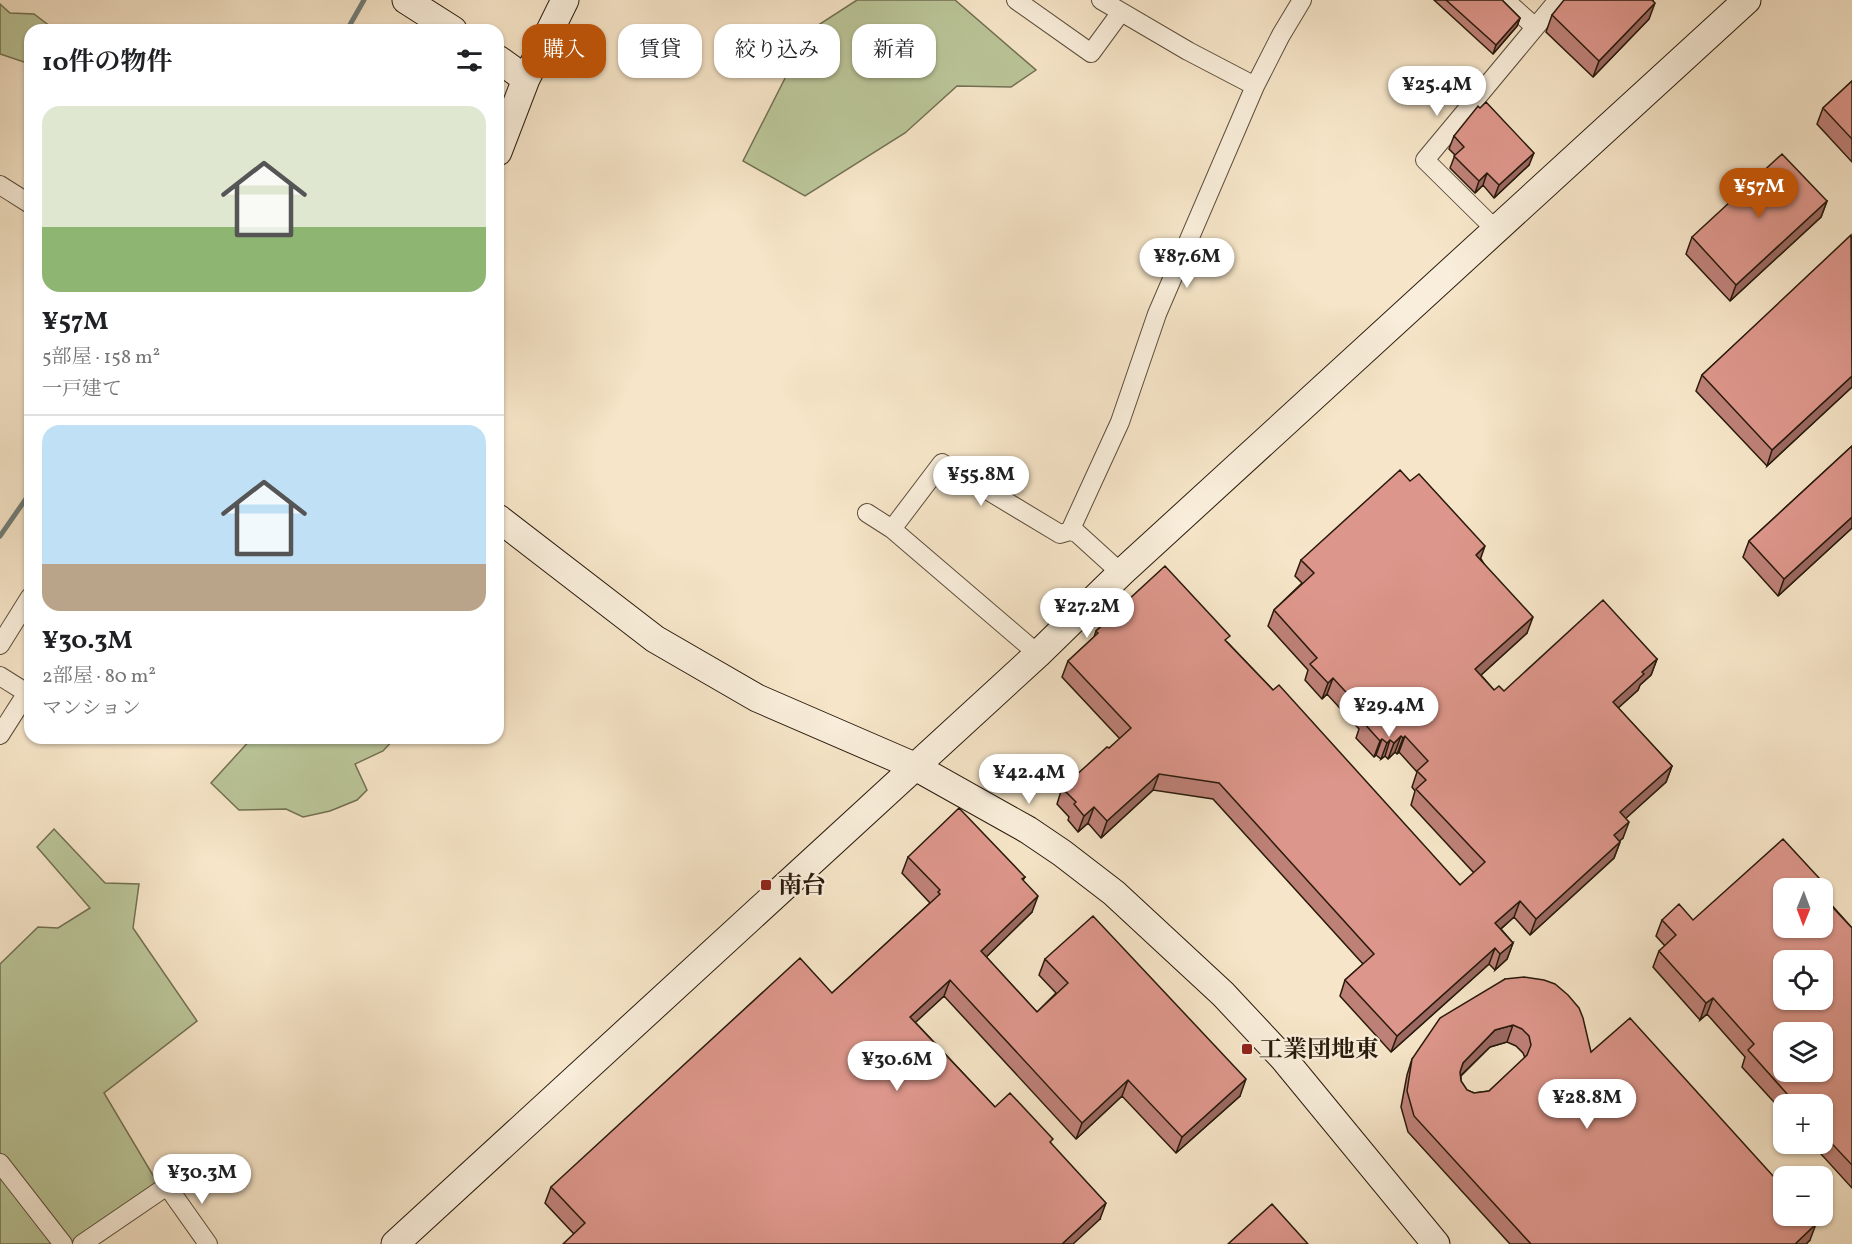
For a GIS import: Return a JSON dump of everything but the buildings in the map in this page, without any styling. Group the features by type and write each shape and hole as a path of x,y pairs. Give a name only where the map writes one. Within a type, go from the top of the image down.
{"street":[{"path":"406,0 444,24"},
{"path":"504,136 526,79 565,0"},
{"path":"1016,0 1091,53 1121,12"},
{"path":"1101,0 1188,51 1255,86"},
{"path":"1071,531 1120,422 1157,314 1255,86 1302,0"},
{"path":"1505,0 1535,27"},
{"path":"1496,230 1425,160 1558,0"},
{"path":"395,1244 1038,654 1121,573 1747,0"},
{"path":"504,65 526,79"},
{"path":"0,185 24,200"},
{"path":"892,529 942,463 1060,534 1071,531 1077,533 1121,573"},
{"path":"867,513 892,529 1038,654"},
{"path":"504,523 655,639 757,698 914,766 1053,847 1114,893 1222,994 1283,1058 1436,1244"},
{"path":"0,645 24,607"},
{"path":"0,676 24,688"},
{"path":"0,735 24,696"},
{"path":"0,1163 63,1244"},
{"path":"82,1244 166,1186 208,1244"}],"green space":[{"path":"857,0 955,0 1036,70 1011,87 957,86 905,133 805,196 743,161 785,78 840,78 840,24 820,24"},
{"path":"0,4 10,13 34,14 47,24 24,24 24,62 0,54"},
{"path":"247,744 389,744 383,751 355,764 367,790 357,800 330,811 303,817 286,809 239,810 211,783"},
{"path":"54,829 105,883 139,884 133,928 197,1021 104,1093 157,1182 70,1244 0,1244 0,964 38,927 58,928 90,908 37,847"}],"waterway":[{"path":"350,24 364,0"},
{"path":"0,536 24,502"}],"place":[{"name":"南台","path":"766,885"},
{"name":"工業団地東","path":"1247,1049"}]}
